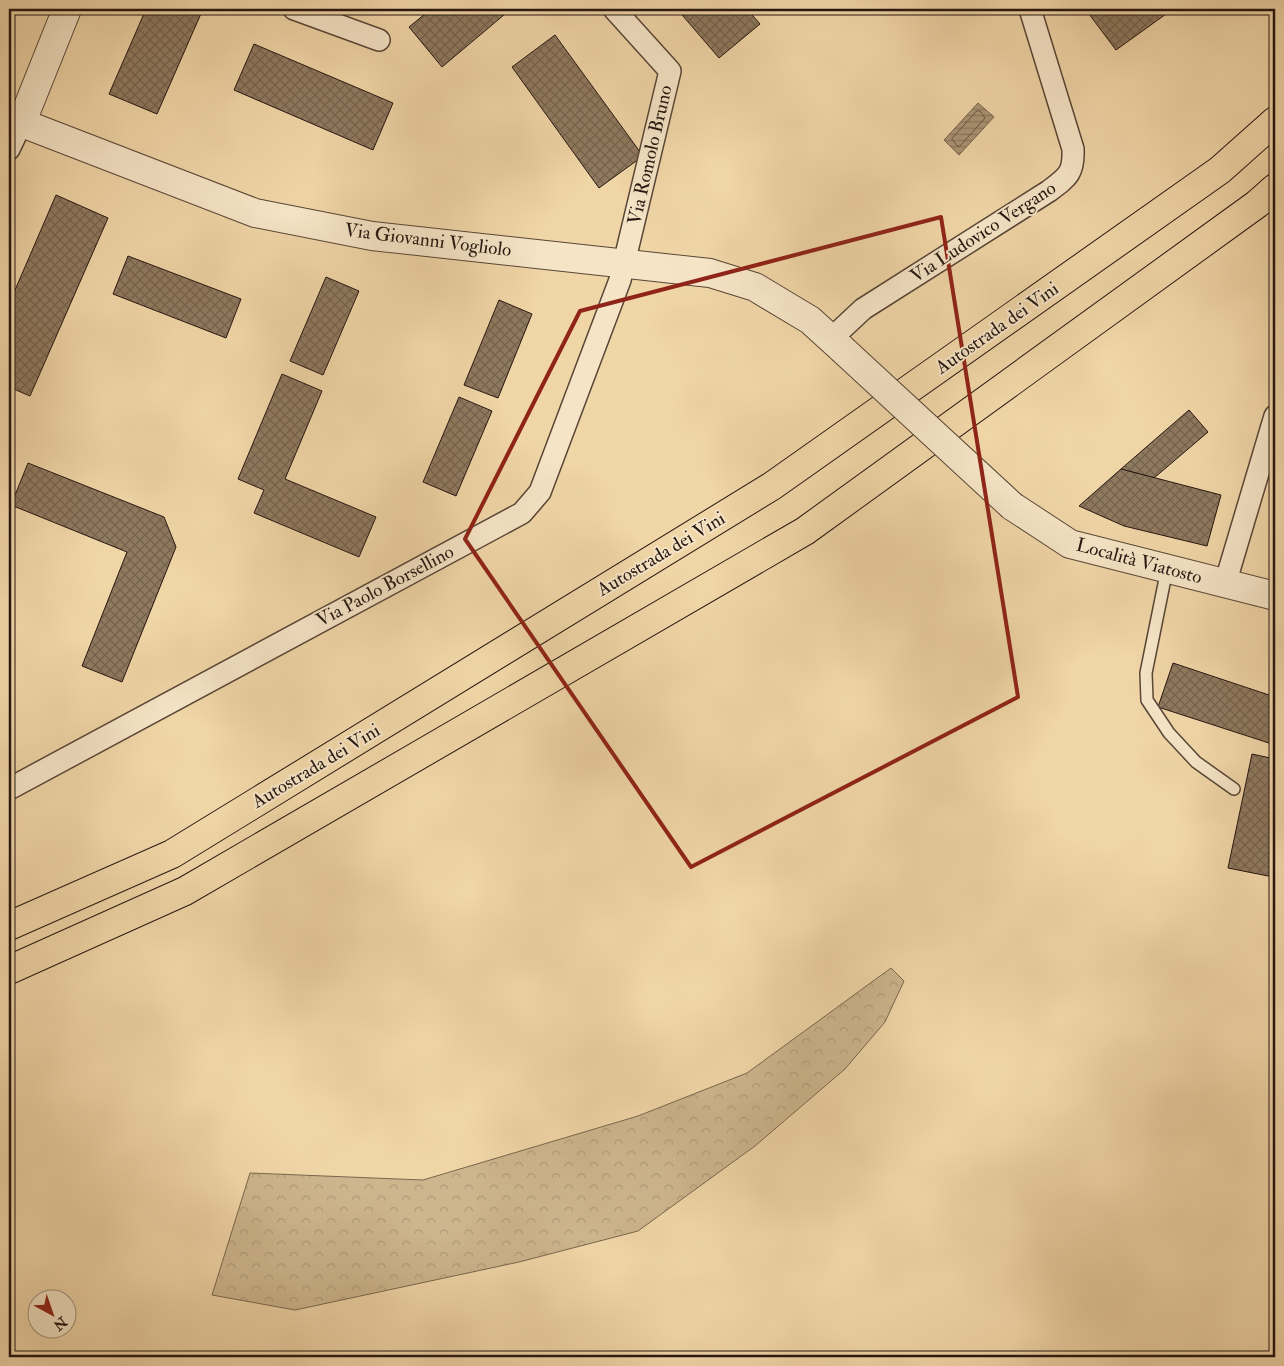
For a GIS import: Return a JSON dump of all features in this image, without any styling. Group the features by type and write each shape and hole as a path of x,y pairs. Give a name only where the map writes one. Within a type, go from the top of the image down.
{"highway":[{"name":"Autostrada dei Vini","path":"9,926 172,854 772,486 1220,170 1275,121"},
{"path":"9,970 186,892 806,531 1257,204 1275,188"}],"street":[{"path":"9,149 15,121 68,9"},
{"path":"294,9 378,40"},
{"name":"Via Romolo Bruno","path":"614,9 670,71 624,263"},
{"name":"Via Ludovico Vergano","path":"837,344 863,309 1049,191 1070,173 1074,156 1070,133 1030,9"},
{"name":"Via Giovanni Vogliolo","path":"15,121 255,213 372,236 710,273 755,287 810,320 837,344"},
{"name":"Via Paolo Borsellino","path":"9,788 522,513 540,492 620,280 624,263"},
{"name":"Località Viatosto","path":"837,344 1012,506 1070,544 1275,596"},
{"path":"1224,584 1275,416"}],"lane":[{"path":"1166,569 1146,673 1147,700 1169,733 1196,762 1234,789"}],"highlighted area":[{"path":"941,217 1018,697 691,867 465,539 580,311"}],"green space":[{"path":"891,968 904,981 885,1022 845,1069 755,1146 638,1231 519,1262 295,1310 212,1295 250,1173 423,1180 638,1116 747,1073"}],"water":[{"path":"978,103 994,117 959,155 944,140"}],"building":[{"path":"146,9 203,9 157,114 109,94"},
{"path":"431,9 511,9 442,67 409,27"},
{"path":"677,9 747,9 760,24 719,58"},
{"path":"1095,9 1173,9 1116,50 1089,14"},
{"path":"555,35 643,156 599,188 512,67"},
{"path":"254,44 393,103 373,150 234,90"},
{"path":"56,195 108,218 30,396 9,387 9,304"},
{"path":"128,256 241,299 226,338 113,294"},
{"path":"326,277 359,291 323,375 290,361"},
{"path":"499,300 532,314 498,398 464,385"},
{"path":"282,374 322,391 285,479 376,517 359,557 254,513 264,490 238,479"},
{"path":"459,397 492,411 456,496 423,482"},
{"path":"1189,410 1208,432 1154,478 1121,469"},
{"path":"28,463 164,517 176,547 122,682 82,666 127,552 11,505"},
{"path":"1121,469 1221,495 1207,546 1124,526 1079,506"},
{"path":"1173,663 1275,697 1272,711 1275,712 1275,745 1158,707"},
{"path":"1252,754 1275,759 1275,868 1273,877 1228,868"}]}
